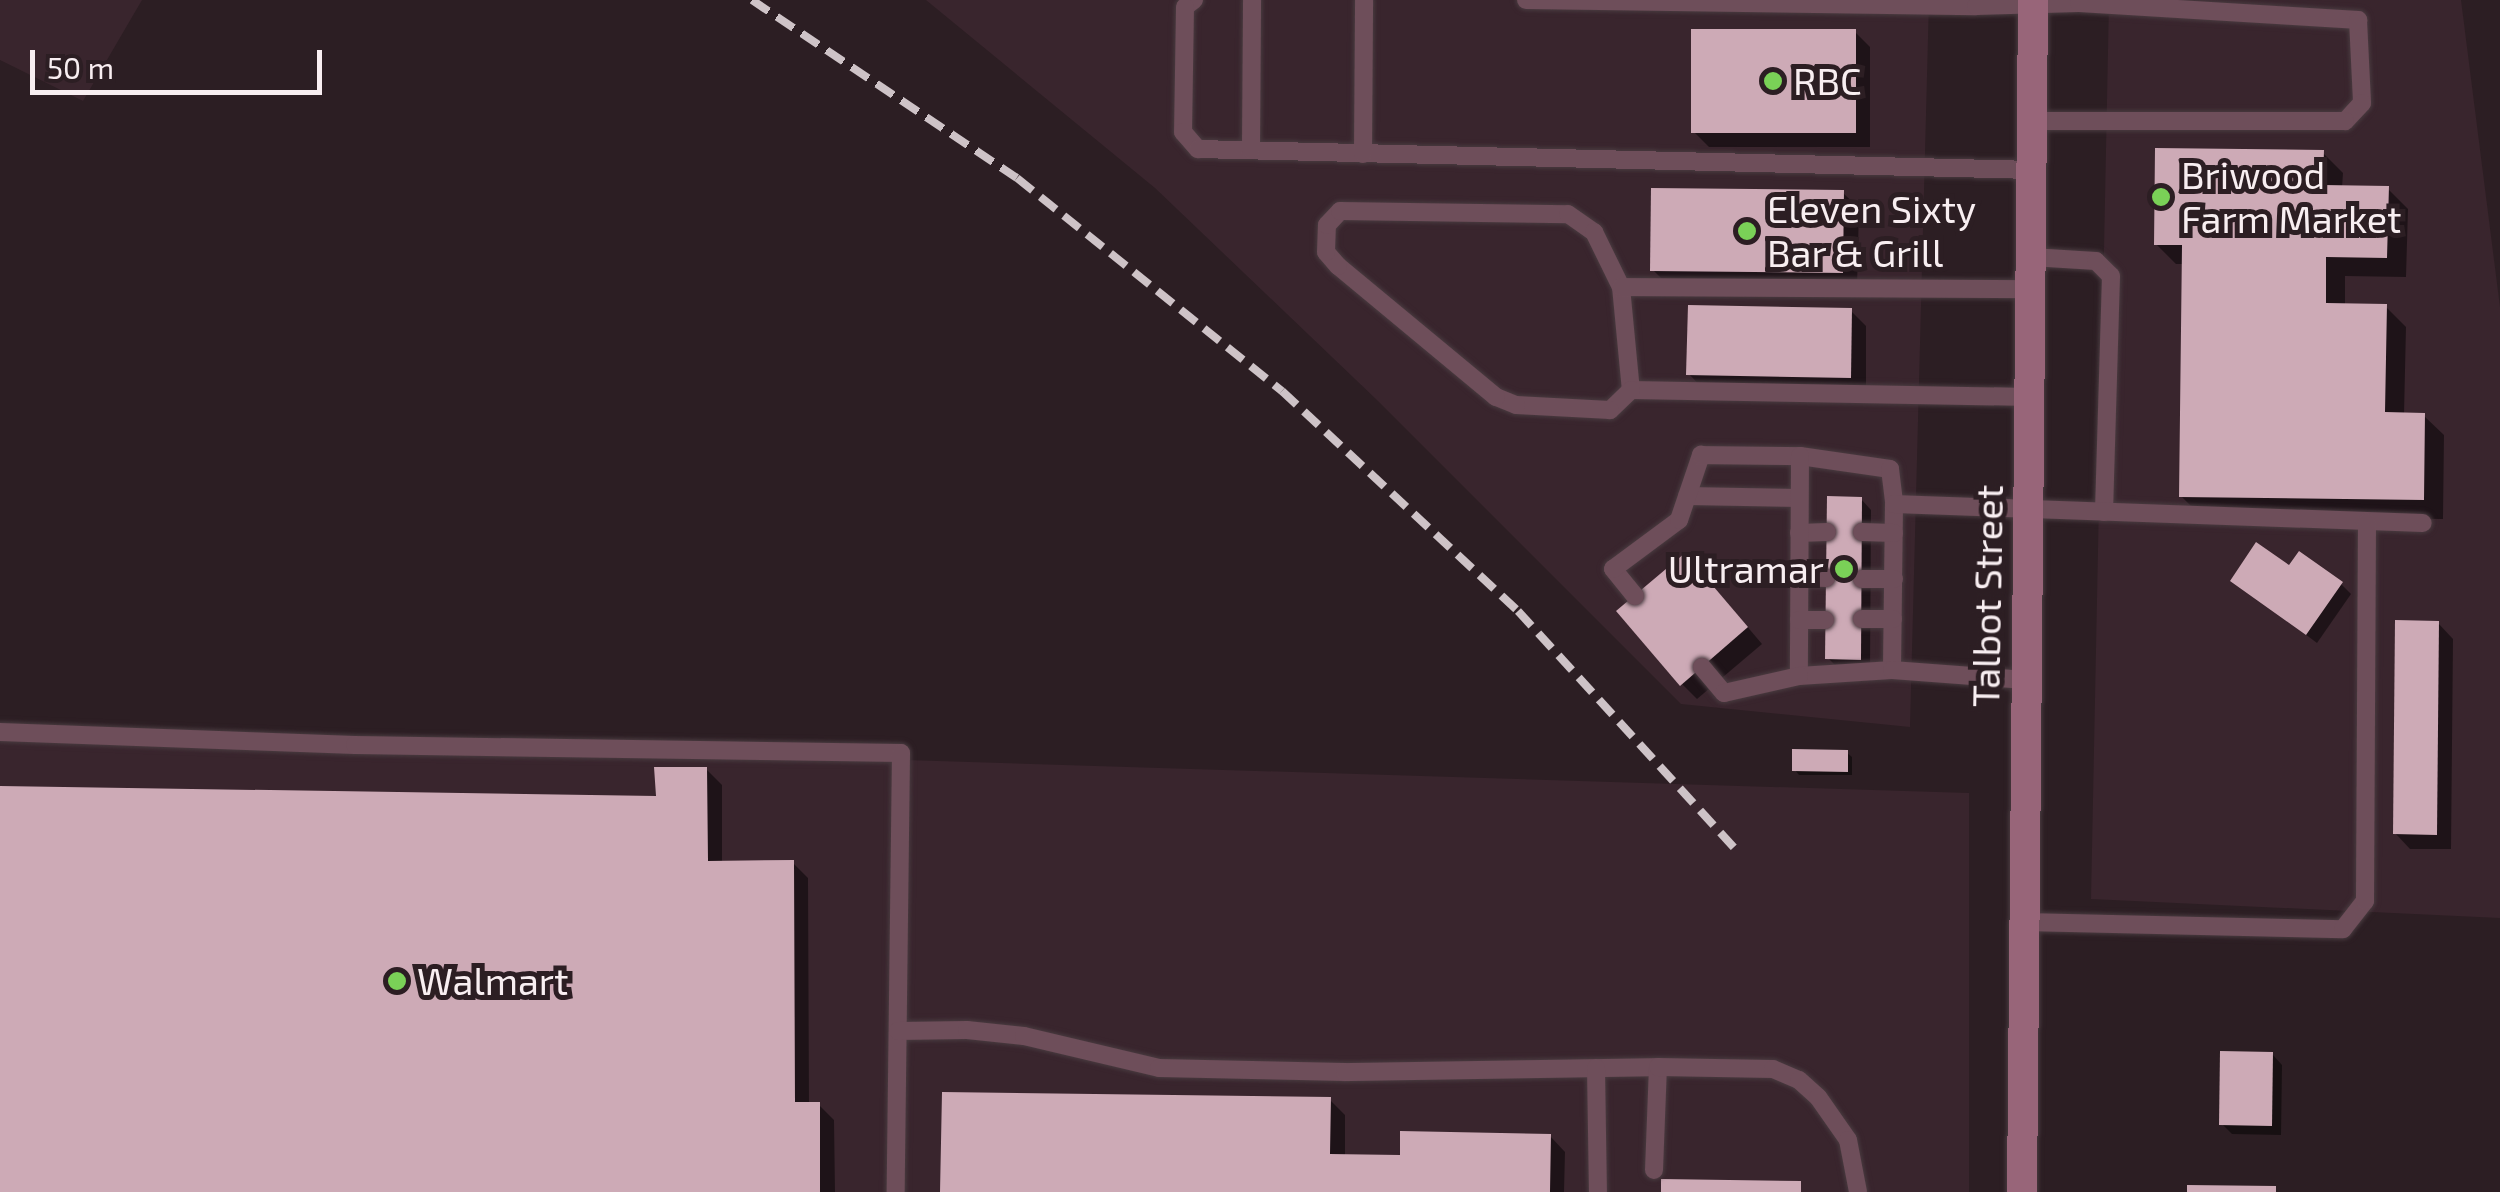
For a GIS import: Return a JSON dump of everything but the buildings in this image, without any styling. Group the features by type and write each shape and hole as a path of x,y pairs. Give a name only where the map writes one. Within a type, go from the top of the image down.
{"main road":[{"name":"Talbot Street","path":"2022,1192 2033,3"}],"lane":[{"path":"1194,0 1185,7 1183,132 1198,149 2032,170"},
{"path":"1250,150 1252,0"},
{"path":"1363,154 1364,0"},
{"path":"1526,0 2151,4 2358,20"},
{"path":"2032,121 2345,121 2362,103 2356,0"},
{"path":"1631,390 1622,287 1594,232 1568,214 1340,211 1326,226 1326,252 1338,266 1496,397 1516,406 1610,410 1631,390 2030,397"},
{"path":"2031,256 2096,261 2111,276 2104,512"},
{"path":"1622,287 2031,289"},
{"path":"1635,596 1613,568 1679,520 1701,455 1800,456 1890,468 1894,504 1892,670"},
{"path":"1800,456 1800,676"},
{"path":"1687,496 1800,498"},
{"path":"1894,504 2423,523"},
{"path":"2024,922 2342,929 2365,901 2367,522"},
{"path":"1799,533 1827,532"},
{"path":"1862,532 1894,533"},
{"path":"1798,577 1826,578"},
{"path":"1862,579 1894,579"},
{"path":"1862,619 1893,619"},
{"path":"1799,620 1826,620"},
{"path":"1702,667 1724,692 1800,676 1892,670 2026,680"},
{"path":"0,732 355,745 901,753 896,1192"},
{"path":"898,1031 1024,1036 1159,1068 1345,1072 1773,1069 1799,1080 1818,1098 1848,1140 1858,1192"},
{"path":"1654,1170 1658,1067"},
{"path":"1596,1068 1598,1192"}],"shaded area":[{"path":"0,0 142,0 83,101 0,60"},
{"path":"926,0 1929,0 1910,727 1681,704 1378,401 1155,188"},
{"path":"2109,0 2461,0 2500,307 2500,918 2091,899"},
{"path":"0,732 1969,793 1969,1192 0,1192"}],"railway":[{"path":"752,0 1017,178 1282,391 1518,611 1740,854"}],"place":[{"name":"RBC","path":"1773,81"},
{"name":"Briwood Farm Market","path":"2161,197"},
{"name":"Eleven Sixty Bar & Grill","path":"1747,231"},
{"name":"Ultramar","path":"1844,569"},
{"name":"Walmart","path":"397,981"}]}
